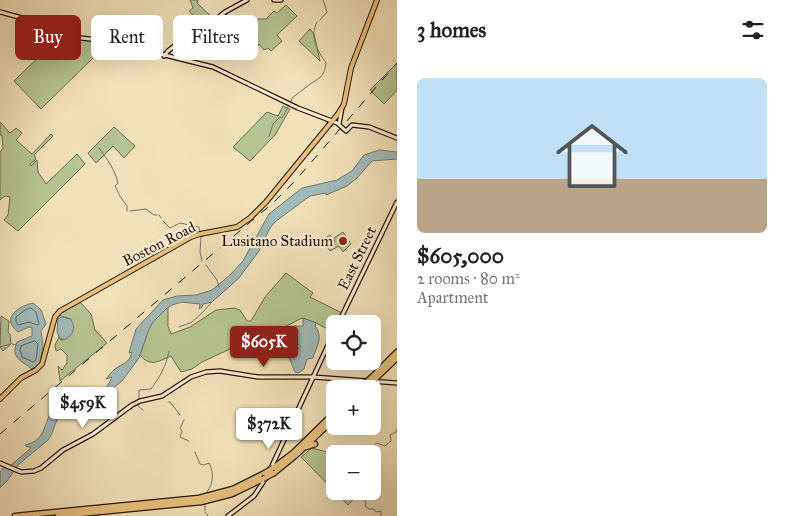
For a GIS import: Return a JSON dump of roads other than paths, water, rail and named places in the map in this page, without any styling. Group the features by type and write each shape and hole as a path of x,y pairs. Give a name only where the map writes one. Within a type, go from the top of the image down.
{"highway":[{"path":"372,380 397,352"},
{"path":"372,380 397,358"},
{"path":"15,516 119,506 134,509 209,500 232,494 263,479 326,421"},
{"path":"299,452 326,426"},
{"path":"287,458 299,444"},
{"path":"58,516 211,495 239,486 273,470 299,452 315,444"}],"main road":[{"path":"164,56 191,33 211,24 225,12 247,0"},
{"path":"274,0 281,0"},
{"name":"Boston Road","path":"0,399 21,378 36,370 42,364 54,318 58,312 192,237 243,224 263,206 342,108 355,58 376,0"},
{"path":"0,12 28,20 61,35 107,41 215,68 298,108 339,125 346,131 352,125 369,127 397,138"},
{"path":"339,125 342,108"},
{"name":"East Street","path":"342,315 397,202"},
{"path":"228,516 252,499 262,486 326,349"},
{"path":"0,464 23,472 34,471 63,450 93,434 139,401 160,396 190,377 213,371 258,377 313,377 397,383"}],"water":[{"path":"379,150 397,152 397,159 372,161 347,186 326,195 326,193 310,196 276,221 270,228 259,251 239,278 212,302 203,304 199,309 200,304 182,302 166,309 153,322 139,358 122,381 113,388 105,399 92,406 62,412 48,440 19,464 0,488 0,472 30,449 31,447 25,445 38,439 54,411 70,403 94,397 107,386 112,377 106,379 131,356 132,352 129,353 136,329 163,300 177,296 196,295 212,290 243,261 269,214 302,188 337,180 352,171 364,155"},
{"path":"33,303 41,310 46,324 41,331 43,345 40,364 32,369 18,358 15,347 17,342 32,336 32,328 29,327 18,332 13,327 11,317 17,310"},
{"path":"62,317 70,319 74,328 72,334 64,340 59,337 57,331 58,319"},
{"path":"303,318 316,323 315,326 318,330 319,338 313,358 307,359 304,369 298,373 295,372 288,357 278,349 295,350 299,348 300,346 290,338 291,336 295,337 294,334 292,332 288,334 286,329 303,326"}],"waterway":[{"path":"320,20 327,12 323,0"},
{"path":"291,103 292,98 319,78 324,72 326,63 314,38 317,22"},
{"path":"269,137 273,124 280,117 282,118 289,105"},
{"path":"99,148 115,174 118,183 115,186 119,194"},
{"path":"119,195 127,206 127,211"},
{"path":"130,211 146,209 157,215"},
{"path":"163,221 170,228 180,223 199,227 200,232"},
{"path":"201,237 200,252 202,261"},
{"path":"206,265 217,280 219,287"},
{"path":"179,327 192,322 211,303"},
{"path":"0,347 10,344"},
{"path":"12,344 17,345"},
{"path":"139,399 139,390 151,389 157,380 169,351"},
{"path":"168,402 180,415"},
{"path":"139,403 138,406 143,410"},
{"path":"184,420 180,428 182,431 180,437 189,441"},
{"path":"375,445 377,443 385,446 391,441 390,435 396,432 397,429"},
{"path":"195,452 200,464 209,463 212,472 211,484 204,495"},
{"path":"364,500 366,502 365,506 369,509 374,509 376,512 381,511 381,516"},
{"path":"205,502 205,511"},
{"path":"205,512 208,516"}],"railway":[{"path":"0,434 274,202 295,181 397,63"}],"place":[{"name":"Lusitano Stadium","path":"343,241"}]}
